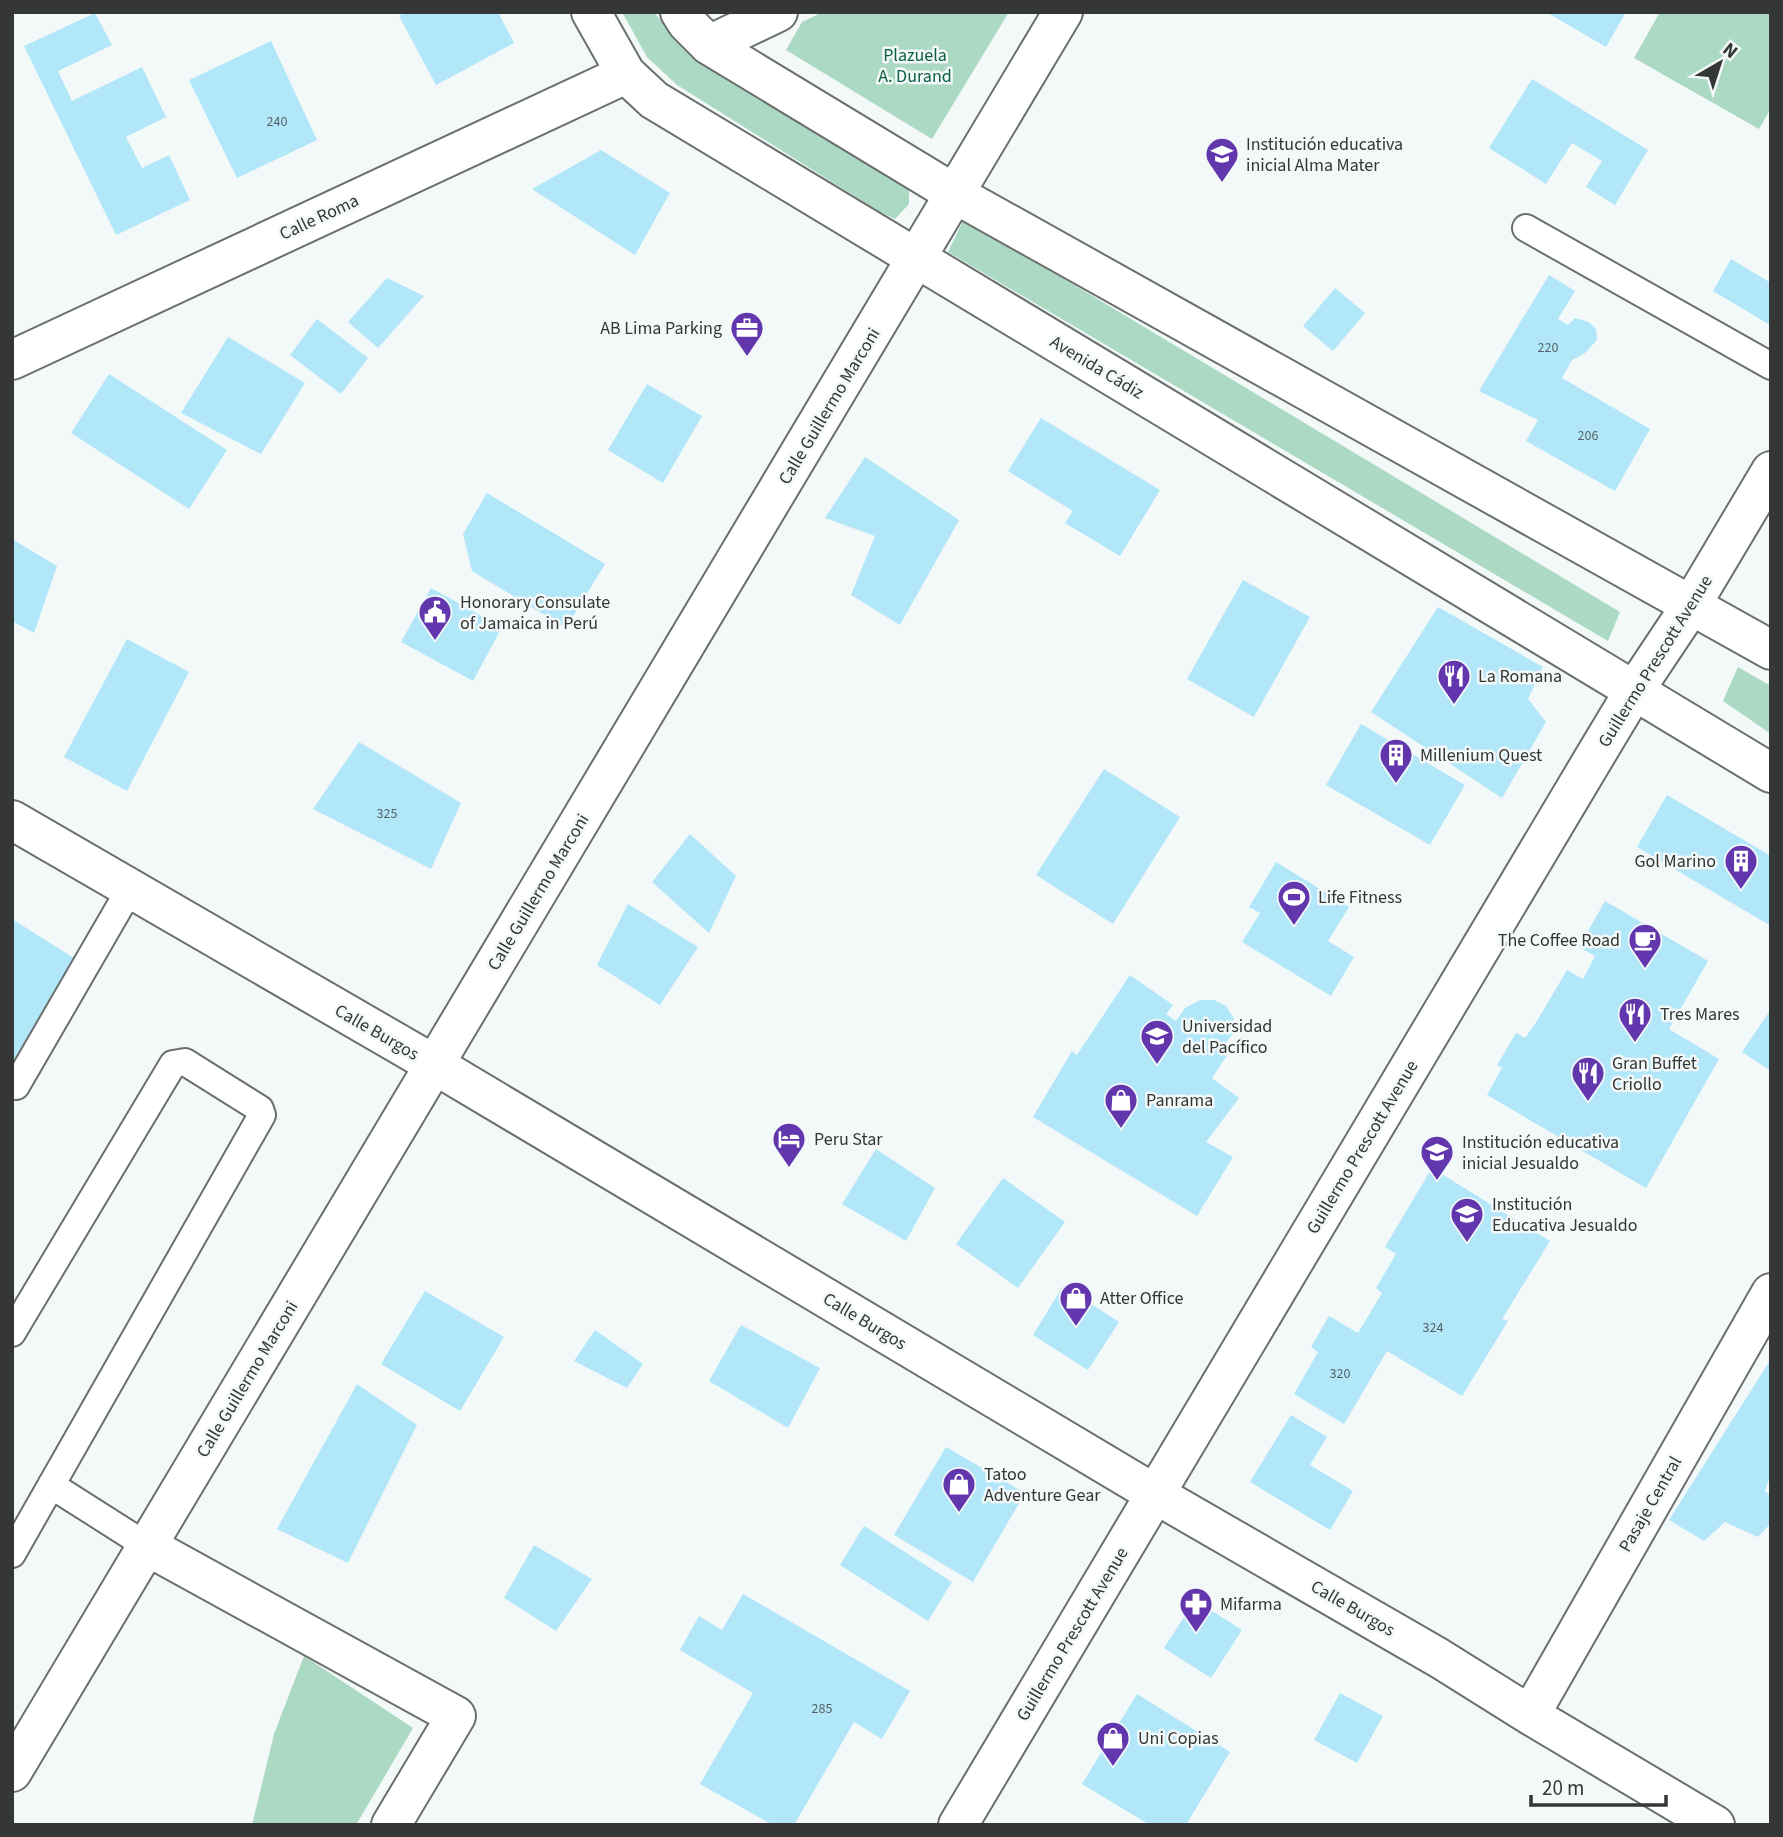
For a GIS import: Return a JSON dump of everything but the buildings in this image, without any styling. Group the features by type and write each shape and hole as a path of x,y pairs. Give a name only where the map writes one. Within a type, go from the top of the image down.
{"street":[{"name":"Avenida Cádiz","path":"592,12 626,74 654,100 1771,773"},
{"path":"680,12 709,45 955,194 1771,650"},
{"path":"709,45 778,12"},
{"name":"Calle Guillermo Marconi","path":"12,1772 1063,12"},
{"name":"Calle Roma","path":"12,360 626,74"},
{"name":"Guillermo Prescott Avenue","path":"958,1825 1634,691 1690,607 1771,471"},
{"name":"Calle Burgos","path":"12,820 435,1065 1155,1494 1439,1658 1715,1825"},
{"name":"Pasaje Central","path":"1530,1715 1771,1293"},
{"path":"147,1546 456,1716 391,1825"}],"lane":[{"path":"1526,228 1771,366"},
{"path":"16,1086 130,889"},
{"path":"12,1333 173,1064 185,1062 260,1109 262,1115 12,1554"},
{"path":"51,1485 147,1546"}],"green space":[{"path":"622,12 654,12 674,37 703,63 909,188 909,204 895,219 880,212 677,85 647,57"},
{"name":"Plazuela A. Durand","path":"823,12 1009,12 932,139 786,50 802,22"},
{"path":"1660,12 1771,12 1771,108 1759,129 1634,58"},
{"path":"964,219 1620,612 1608,641 948,252"},
{"path":"1738,667 1771,686 1771,734 1723,701"},
{"path":"304,1656 413,1728 356,1825 252,1825 274,1734"}],"place":[{"name":"Institución educativa inicial Alma Mater","path":"1222,184"},
{"name":"AB Lima Parking","path":"747,358"},
{"name":"Honorary Consulate of Jamaica in Perú","path":"435,642"},
{"name":"La Romana","path":"1454,706"},
{"name":"Millenium Quest","path":"1396,785"},
{"name":"Gol Marino","path":"1741,891"},
{"name":"Life Fitness","path":"1294,927"},
{"name":"The Coffee Road","path":"1645,970"},
{"name":"Tres Mares","path":"1635,1044"},
{"name":"Universidad del Pacífico","path":"1157,1066"},
{"name":"Gran Buffet Criollo","path":"1588,1103"},
{"name":"Panrama","path":"1121,1130"},
{"name":"Peru Star","path":"789,1169"},
{"name":"Institución educativa inicial Jesualdo","path":"1437,1182"},
{"name":"Institución Educativa Jesualdo","path":"1467,1244"},
{"name":"Atter Office","path":"1076,1328"},
{"name":"Tatoo Adventure Gear","path":"959,1514"},
{"name":"Mifarma","path":"1196,1634"},
{"name":"Uni Copias","path":"1113,1768"}]}
